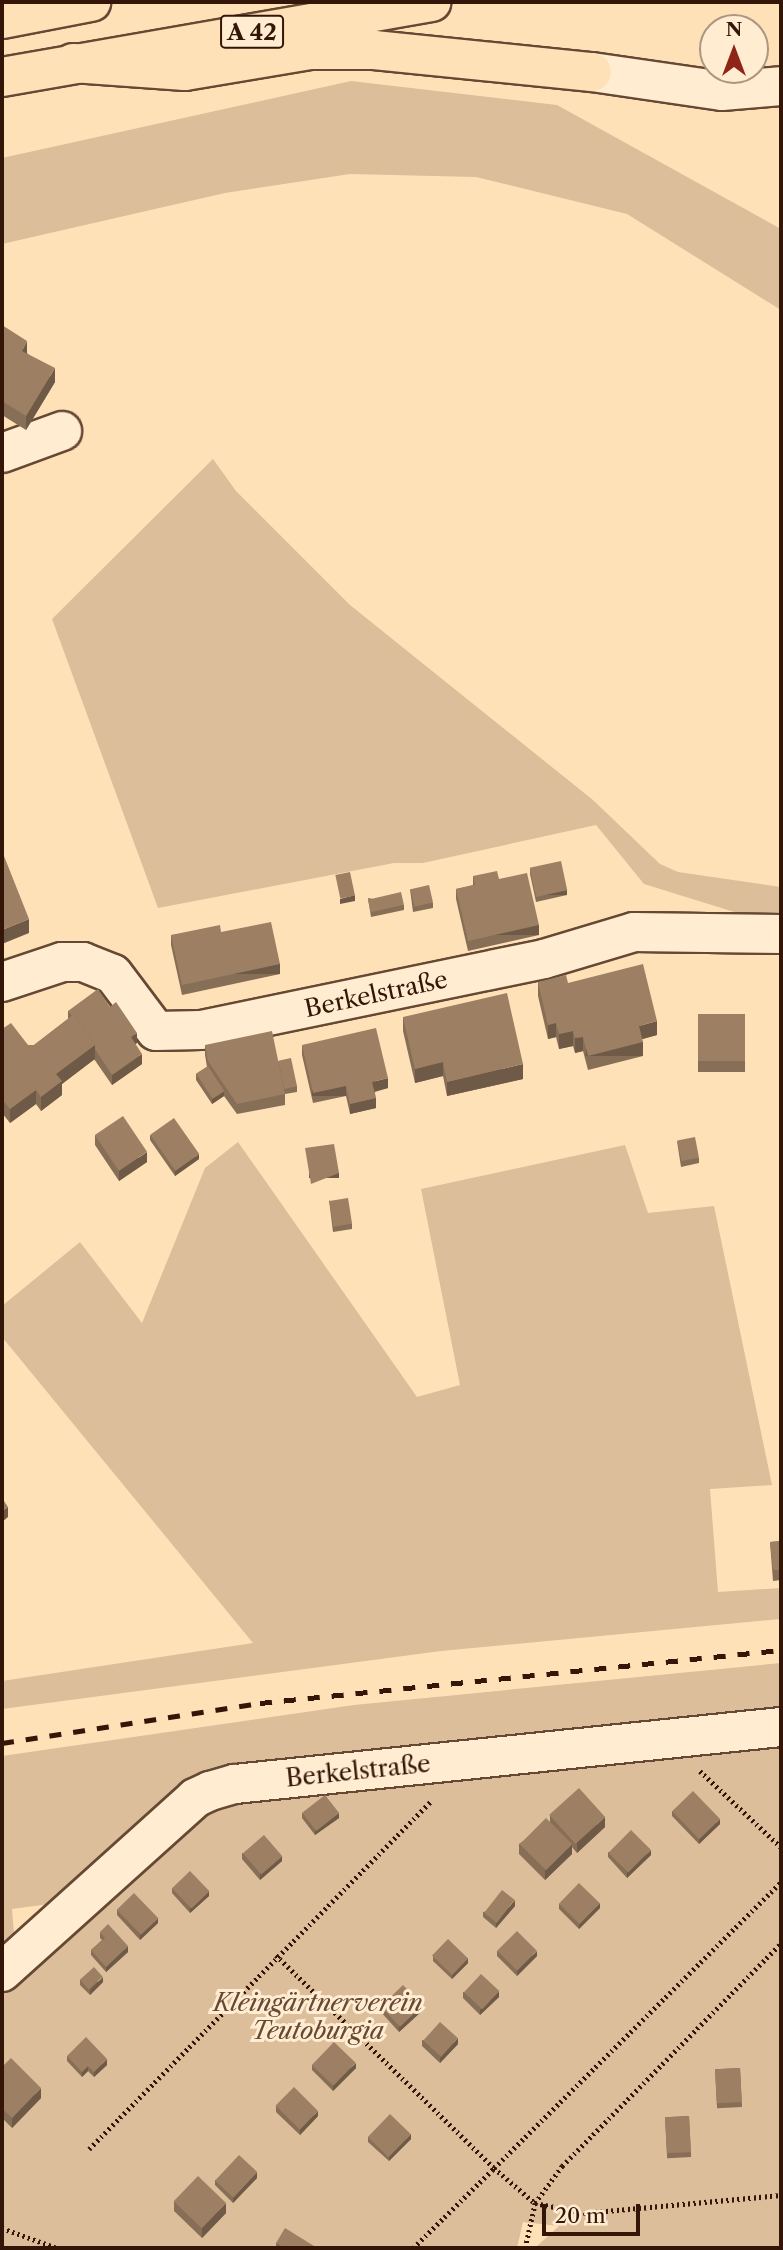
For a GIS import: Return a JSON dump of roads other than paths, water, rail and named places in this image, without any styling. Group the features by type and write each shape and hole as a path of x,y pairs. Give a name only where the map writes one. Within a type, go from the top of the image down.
{"highway":[{"path":"2,19 91,2"},
{"name":"A 42","path":"2,77 431,2"},
{"path":"73,63 185,71 310,50 374,50 592,72"}],"street":[{"path":"592,72 722,91 781,86"},
{"path":"2,453 62,430"},
{"name":"Berkelstraße","path":"2,982 62,962 83,962 113,974 156,1031 201,1030 544,959 634,932 781,934"},
{"name":"Berkelstraße","path":"2,1972 195,1798 210,1791 235,1784 781,1727"}],"railway":[{"path":"2,1743 260,1703 781,1650"}],"park label":[{"name":"Kleingärtnerverein Teutoburgia","path":"318,2017"}]}
